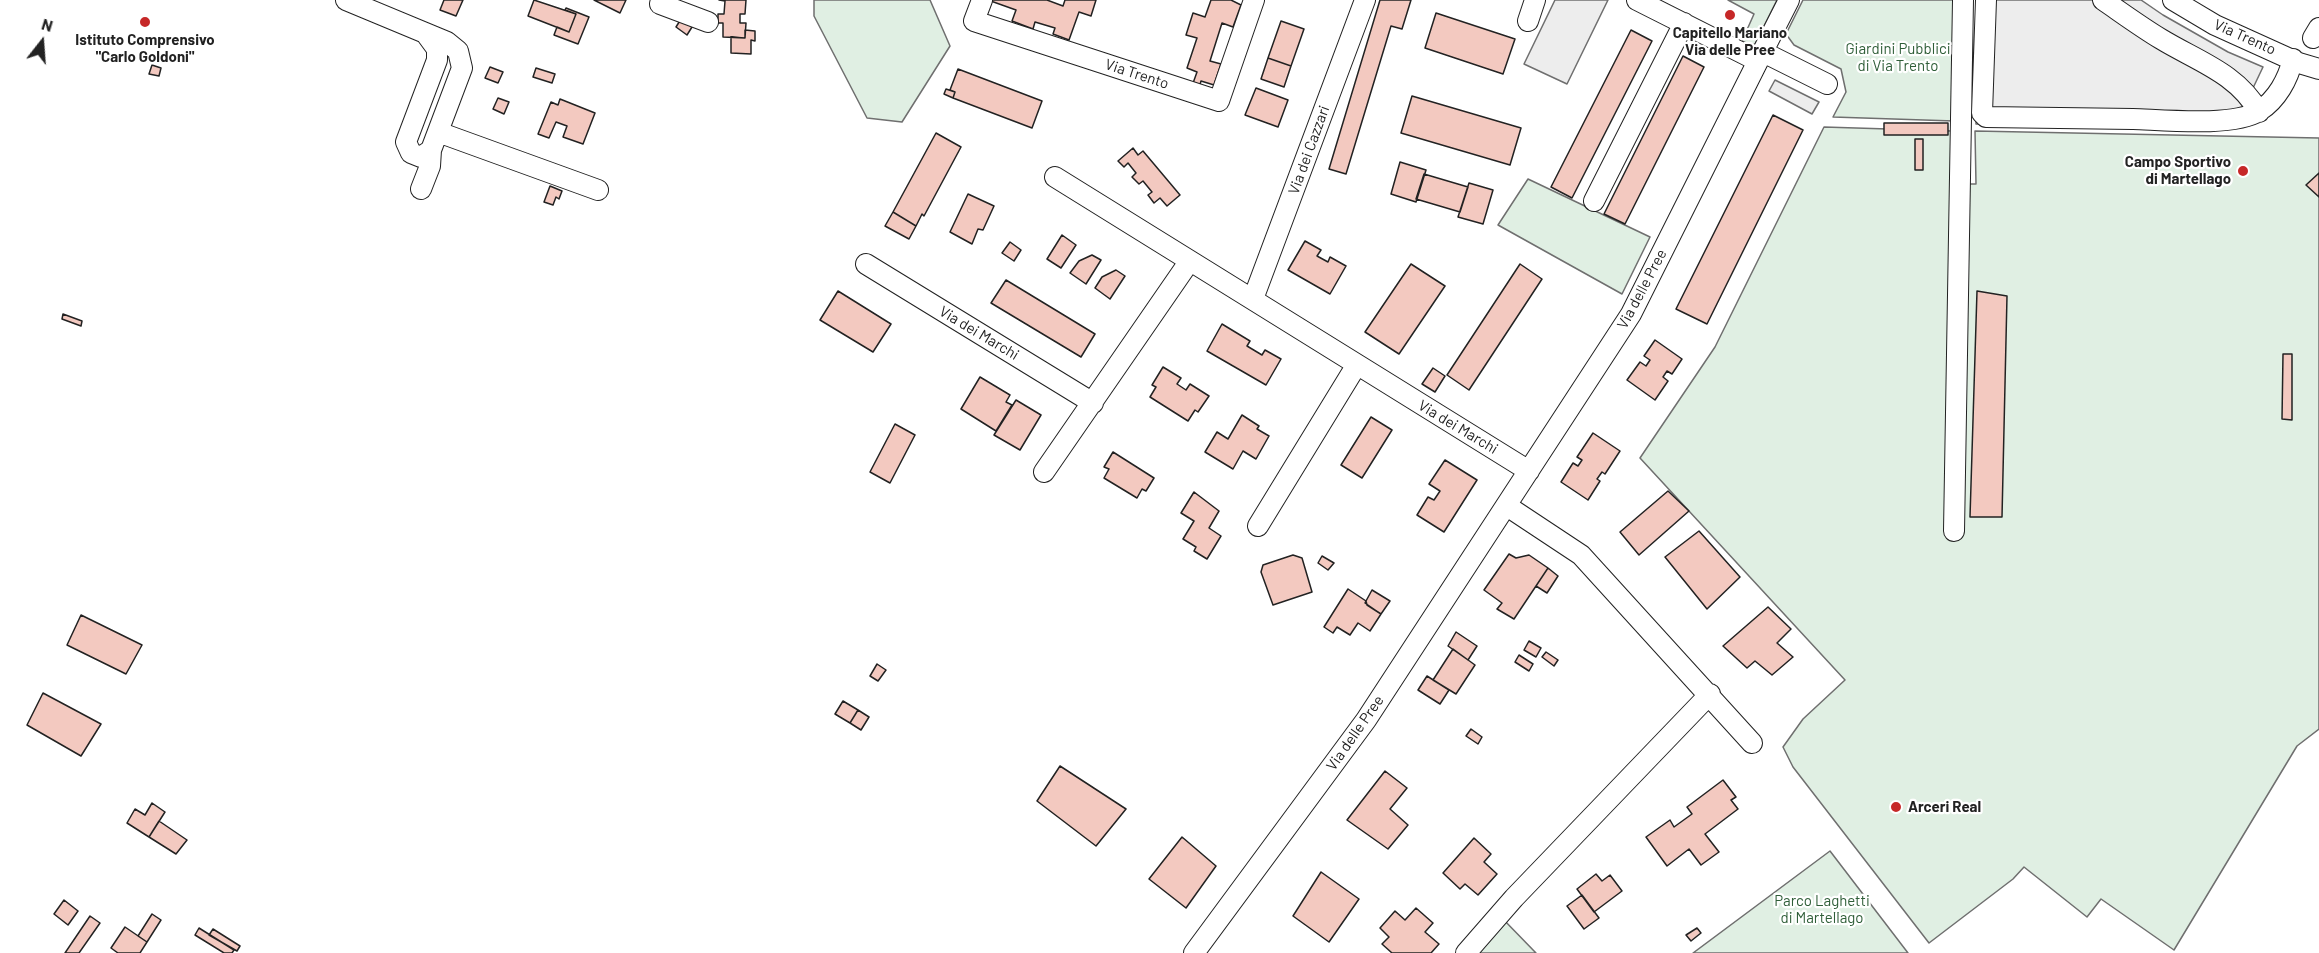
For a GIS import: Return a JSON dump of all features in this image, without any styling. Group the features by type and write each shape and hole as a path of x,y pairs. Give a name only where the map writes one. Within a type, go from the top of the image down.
{"street":[{"path":"346,0 447,42 458,51 462,68 431,150 430,166 421,189"},
{"path":"661,0 660,4 708,22"},
{"name":"Via Trento","path":"981,0 974,21 1219,101 1254,0"},
{"name":"Via dei Cazzari","path":"1253,299 1365,0"},
{"path":"1528,21 1535,0"},
{"path":"1638,0 1827,84"},
{"name":"Via delle Pree","path":"1194,953 1366,720 1631,314 1789,0"},
{"path":"1954,531 1963,0"},
{"path":"1986,0 1982,113 1986,117 2220,120 2239,118 2259,112 2275,97 2285,83 2294,59"},
{"path":"2103,0 2162,40 2228,75 2250,96 2259,112"},
{"name":"Via Trento","path":"2173,0 2215,25 2319,69"},
{"path":"1594,201 1684,22"},
{"path":"426,34 436,48 437,60 406,142 411,153 421,157 431,150"},
{"path":"438,132 598,190"},
{"name":"Via dei Marchi","path":"1055,177 1253,299 1356,366 1529,471"},
{"path":"1044,472 1190,262"},
{"name":"Via dei Marchi","path":"866,264 1093,402"},
{"path":"1258,526 1356,366"},
{"path":"1507,506 1581,555 1710,694 1752,743"},
{"path":"1466,953 1514,898 1710,694"}],"green space":[{"path":"814,0 930,0 950,46 902,122 867,118 814,16"},
{"path":"1728,0 1777,0 1755,44 1751,45 1742,41 1754,14"},
{"name":"Giardini Pubblici di Via Trento","path":"1803,0 1955,0 1954,121 1833,117 1846,92 1841,69 1794,45 1786,34"},
{"path":"1824,127 1952,131 1952,184 1976,184 1975,131 2319,138 2319,729 2297,746 2174,950 2101,899 2087,917 2024,867 2013,879 1929,943 1793,767 1783,747 1803,719 1845,680 1640,458 1715,347"},
{"path":"1528,179 1650,237 1622,294 1498,225"},
{"name":"Parco Laghetti di Martellago","path":"1830,851 1908,953 1693,953"},
{"path":"1502,918 1536,953 1473,953"}],"shaded area":[{"path":"1555,0 1608,0 1567,84 1524,64"},
{"path":"1979,0 2141,0 2228,52 2263,67 2234,128 1976,124"},
{"path":"1775,80 1819,102 1812,114 1769,91"}],"building":[{"path":"444,0 463,0 456,16 440,10"},
{"path":"534,0 576,14 569,32 528,16"},
{"path":"594,0 626,0 620,13"},
{"path":"719,0 746,0 745,14 740,14 740,23 746,23 745,38 723,37 723,23 718,23 718,14 724,14 725,1"},
{"path":"988,0 1047,0 1063,6 1065,0 1096,0 1091,16 1079,12 1069,40 1053,34 1055,28 1035,22 1033,29 1012,21 1016,10"},
{"path":"1211,0 1231,0 1241,5 1233,27 1222,23 1210,61 1221,64 1214,85 1201,81 1199,88 1192,86 1197,72 1187,68 1197,38 1186,35 1193,13 1205,17"},
{"path":"1380,0 1411,0 1402,29 1391,26 1346,174 1329,169"},
{"path":"566,8 589,17 578,44 554,35 557,27 569,32 576,14 565,10"},
{"path":"1436,13 1515,39 1503,74 1425,48"},
{"path":"681,19 692,27 687,35 676,27"},
{"path":"1281,21 1304,29 1291,66 1268,58"},
{"path":"745,30 755,31 755,41 751,40 751,54 731,53 731,37 745,38"},
{"path":"1631,30 1652,41 1572,198 1551,187"},
{"path":"1683,56 1704,67 1625,224 1604,214"},
{"path":"1268,58 1291,66 1284,87 1261,79"},
{"path":"152,65 161,68 159,76 149,74"},
{"path":"490,67 503,72 498,83 485,78"},
{"path":"536,68 555,74 552,83 533,77"},
{"path":"958,69 1042,101 1032,128 953,98 955,92 950,90"},
{"path":"1256,88 1288,100 1278,127 1245,115"},
{"path":"946,89 955,92 953,98 944,94"},
{"path":"1412,96 1521,128 1510,165 1401,133"},
{"path":"498,98 509,102 504,114 493,109"},
{"path":"560,99 595,113 583,144 563,137 567,126 556,122 549,138 538,134 551,102 558,105"},
{"path":"1773,115 1803,130 1707,324 1676,309"},
{"path":"1884,123 1948,123 1948,135 1884,135"},
{"path":"936,133 961,147 924,216 922,214 916,226 893,212"},
{"path":"1915,139 1923,139 1923,170 1915,170"},
{"path":"1133,148 1138,155 1143,151 1180,195 1167,206 1160,198 1154,203 1148,195 1152,192 1143,181 1139,184 1132,177 1136,173 1128,163 1124,167 1118,161"},
{"path":"1400,162 1426,170 1416,202 1391,194"},
{"path":"2319,173 2319,197 2306,185"},
{"path":"1424,174 1468,187 1460,212 1416,199"},
{"path":"1469,183 1493,190 1483,224 1458,217"},
{"path":"550,186 562,191 559,199 556,197 553,205 544,202"},
{"path":"968,194 994,206 983,230 978,229 972,244 950,232"},
{"path":"893,212 916,226 909,239 885,226"},
{"path":"1062,235 1076,245 1061,268 1047,259"},
{"path":"1305,241 1321,250 1317,256 1328,262 1330,257 1346,266 1330,294 1288,270"},
{"path":"1010,242 1021,250 1014,261 1002,253"},
{"path":"1092,255 1101,260 1086,284 1070,273 1079,261"},
{"path":"1411,264 1445,286 1399,354 1365,332"},
{"path":"1520,264 1542,279 1469,390 1447,375"},
{"path":"1116,270 1125,276 1110,299 1095,288 1102,277"},
{"path":"1006,280 1095,334 1081,357 991,303"},
{"path":"838,291 891,324 873,352 820,320"},
{"path":"1977,291 2007,296 2002,517 1970,517"},
{"path":"63,314 82,321 81,326 62,319"},
{"path":"1222,324 1250,341 1247,346 1262,355 1265,350 1281,359 1266,385 1207,351"},
{"path":"1655,340 1682,359 1672,374 1667,371 1663,377 1668,381 1655,400 1627,380 1640,362 1646,366 1650,360 1644,356"},
{"path":"2283,354 2292,354 2292,420 2282,419"},
{"path":"1163,367 1181,378 1177,384 1186,390 1190,384 1209,396 1198,412 1195,410 1188,421 1150,397 1156,387 1152,385"},
{"path":"1433,368 1445,376 1435,392 1422,384"},
{"path":"980,377 1010,395 1006,402 1012,405 996,431 961,409"},
{"path":"1016,400 1041,415 1020,450 994,435"},
{"path":"1242,415 1259,426 1257,429 1269,436 1256,459 1243,451 1233,469 1205,452 1217,432 1228,439"},
{"path":"1371,417 1392,430 1362,478 1341,465"},
{"path":"895,424 915,435 890,483 870,472"},
{"path":"1593,433 1620,451 1605,474 1602,472 1597,479 1600,481 1588,500 1561,482 1573,463 1578,466 1582,460 1577,457"},
{"path":"1113,452 1154,478 1146,491 1142,489 1137,498 1104,478 1109,469 1104,467"},
{"path":"1445,460 1477,480 1444,532 1417,515 1428,497 1434,500 1440,491 1429,484"},
{"path":"1668,491 1689,511 1639,555 1620,532"},
{"path":"1194,492 1219,511 1209,528 1221,536 1207,559 1194,551 1196,547 1183,539 1194,521 1181,513"},
{"path":"1699,531 1740,577 1707,609 1665,557"},
{"path":"1509,554 1516,558 1529,555 1548,568 1514,619 1497,609 1502,603 1484,590"},
{"path":"1293,555 1302,558 1312,592 1273,605 1261,572 1263,565"},
{"path":"1322,556 1334,563 1328,570 1318,563"},
{"path":"1548,568 1558,576 1547,593 1536,586"},
{"path":"1348,589 1381,614 1370,631 1358,623 1350,635 1337,627 1333,633 1324,627"},
{"path":"1372,590 1390,601 1381,614 1367,605 1366,601"},
{"path":"1768,607 1791,629 1777,643 1793,657 1772,675 1755,661 1747,668 1723,646"},
{"path":"81,615 142,645 126,674 67,645"},
{"path":"1456,632 1477,646 1468,660 1448,646"},
{"path":"1529,641 1541,648 1536,657 1524,650"},
{"path":"1453,649 1475,665 1456,694 1433,680"},
{"path":"1546,652 1558,660 1554,666 1542,657"},
{"path":"1519,655 1533,664 1529,671 1515,662"},
{"path":"877,664 886,670 878,681 870,676"},
{"path":"1427,676 1449,690 1440,704 1418,690"},
{"path":"43,693 101,724 81,756 27,725"},
{"path":"843,701 858,710 850,723 835,714"},
{"path":"858,710 869,717 861,730 850,723"},
{"path":"1471,729 1482,737 1478,744 1466,736"},
{"path":"1060,766 1126,809 1096,846 1037,801"},
{"path":"1385,771 1407,788 1390,809 1408,825 1388,849 1347,820"},
{"path":"1723,780 1736,797 1731,800 1738,809 1705,834 1719,852 1701,865 1689,849 1667,866 1646,837 1670,820 1674,827 1692,814 1687,807"},
{"path":"152,803 165,812 149,837 127,823 135,809 145,815"},
{"path":"159,821 187,840 176,854 149,837"},
{"path":"1182,837 1216,866 1186,908 1149,879"},
{"path":"1474,838 1491,854 1484,862 1497,874 1478,895 1465,884 1460,889 1443,873"},
{"path":"1321,872 1359,899 1329,942 1293,916"},
{"path":"1596,874 1602,881 1610,875 1622,891 1594,912 1577,889"},
{"path":"1582,895 1599,918 1584,929 1567,906"},
{"path":"64,900 78,911 68,925 54,914"},
{"path":"1416,908 1433,923 1425,932 1439,944 1431,953 1392,953 1382,944 1389,937 1380,928 1395,911 1405,920"},
{"path":"152,914 161,920 147,942 138,936"},
{"path":"90,916 100,923 79,953 65,953"},
{"path":"125,927 147,942 140,953 118,953 111,948"},
{"path":"199,928 234,950 232,953 224,953 195,935"},
{"path":"1697,928 1701,933 1691,941 1686,935"},
{"path":"213,929 240,946 237,951 209,935"}],"place":[{"name":"Capitello Mariano Via delle Pree","path":"1730,15"},
{"name":"Istituto Comprensivo \"Carlo Goldoni\"","path":"145,22"},
{"name":"Campo Sportivo di Martellago","path":"2243,171"},
{"name":"Arceri Real","path":"1896,807"}]}
